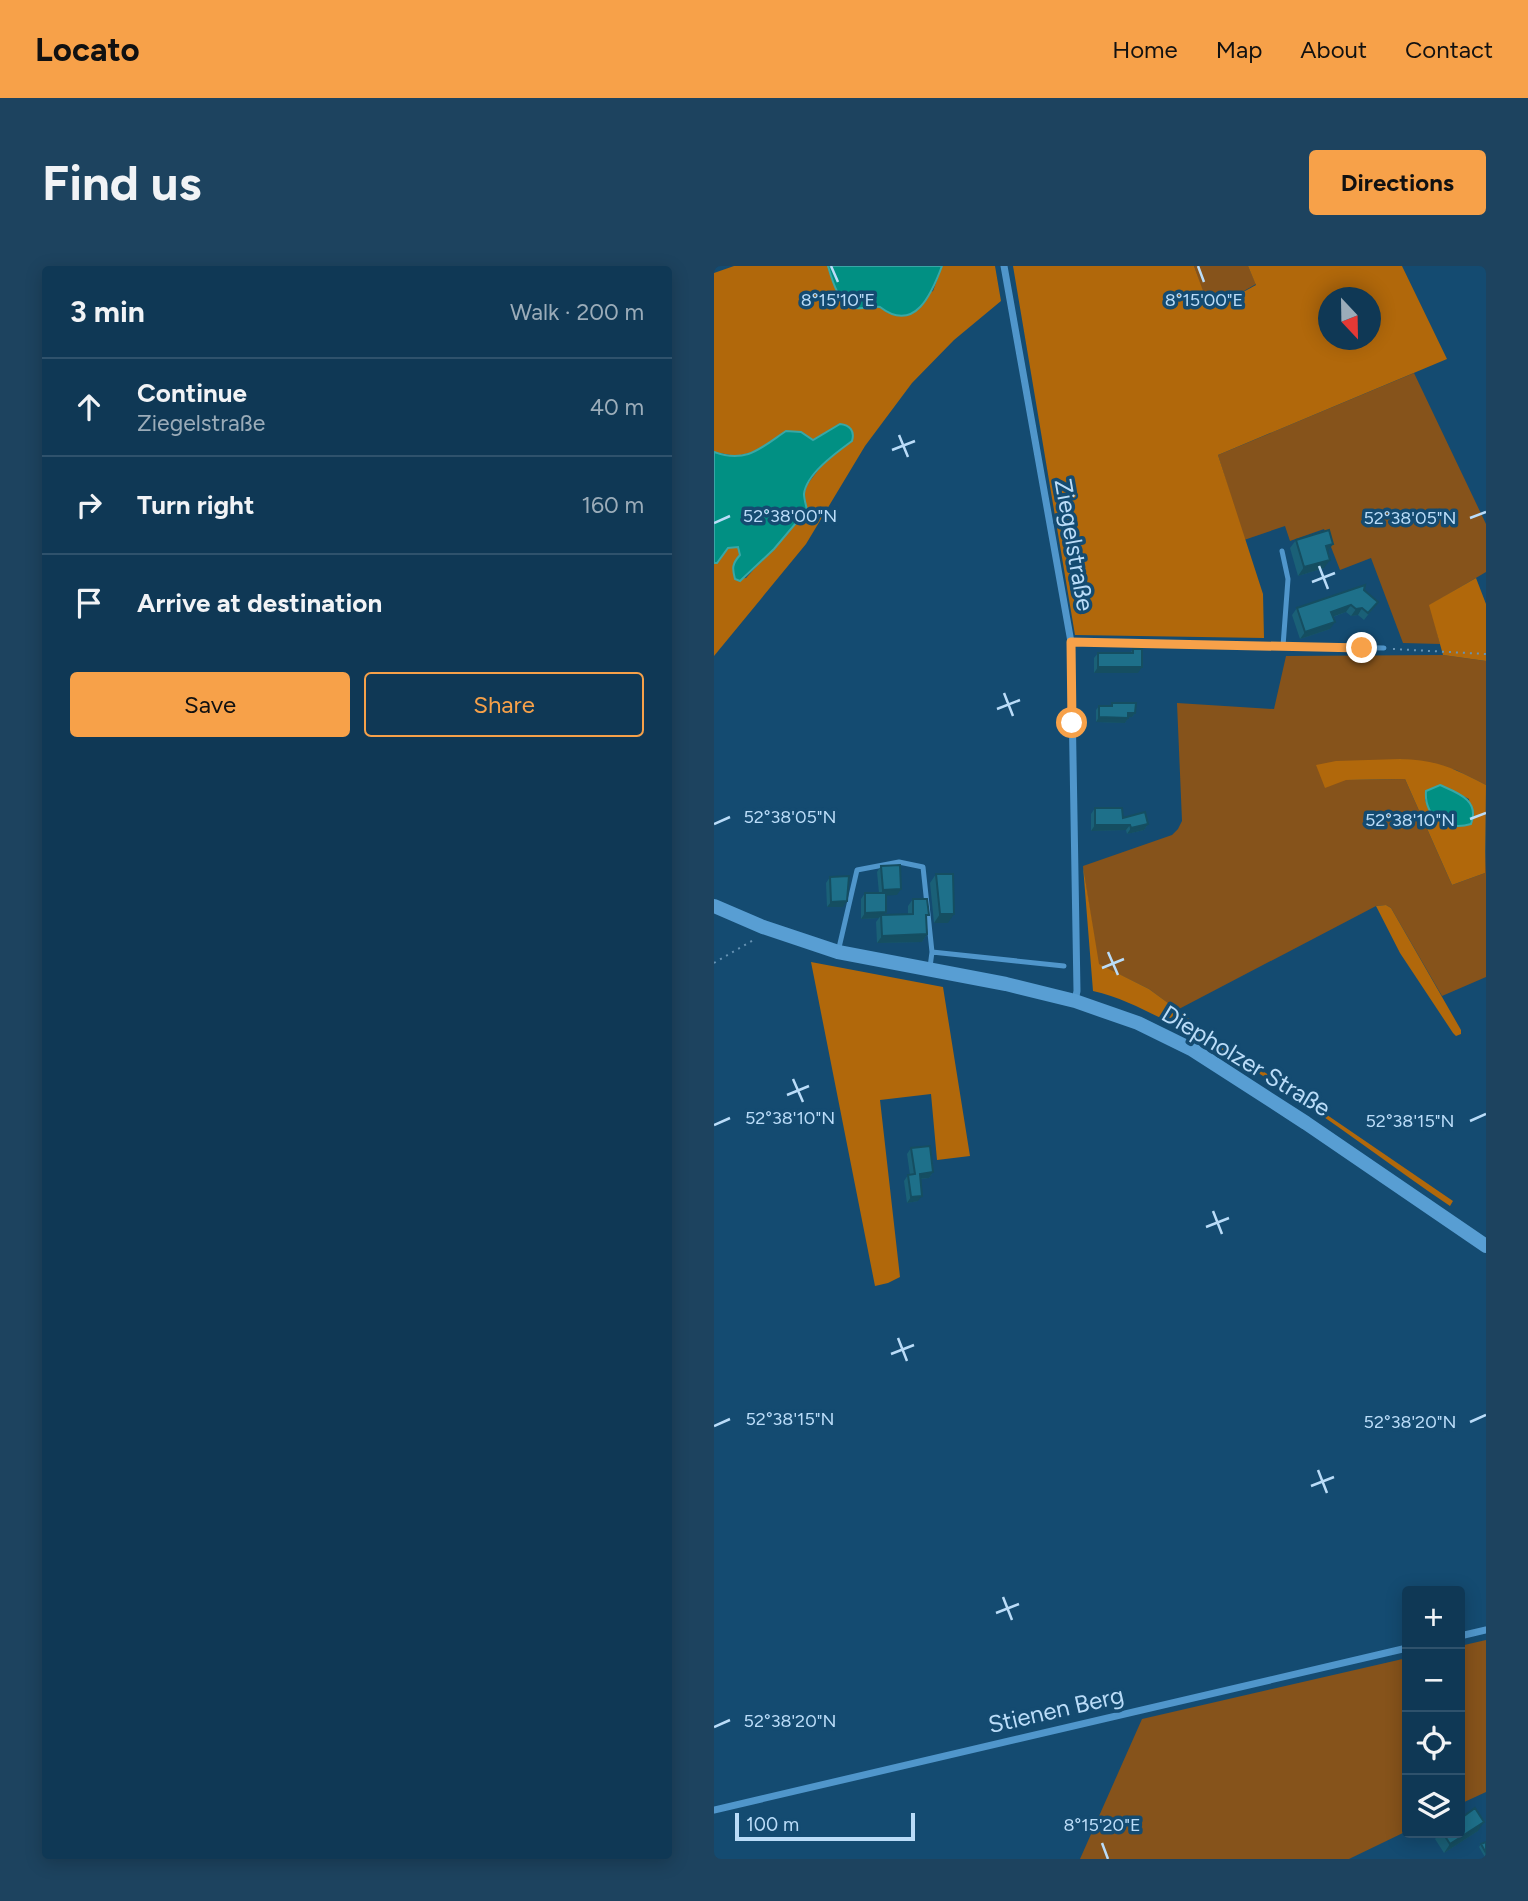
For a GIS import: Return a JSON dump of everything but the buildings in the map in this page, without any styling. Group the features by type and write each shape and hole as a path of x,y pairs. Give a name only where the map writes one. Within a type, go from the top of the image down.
{"main road":[{"name":"Diepholzer Straße","path":"714,906 763,928 838,951 1006,984 1075,1001 1139,1023 1193,1050 1306,1123 1486,1246"}],"street":[{"name":"Ziegelstraße","path":"1004,266 1071,642 1077,991 1075,1001"},
{"path":"1465,1635 1486,1630"},
{"name":"Stienen Berg","path":"714,1810 1403,1649"}],"lane":[{"path":"1282,551 1288,579 1283,646"},
{"path":"1071,642 1384,648"},
{"path":"838,951 857,870 898,862 923,867 932,952 929,970"},
{"path":"932,952 1064,966"}],"path":[{"path":"1384,648 1486,654"},
{"path":"714,963 755,940 763,928"}],"shaded area":[{"path":"734,266 828,266 830,274 859,309 880,307 888,313 933,291 942,266 995,266 1001,301 954,340 912,383 865,446 806,544 714,656 714,563 717,563 728,548 738,547 740,555 735,561 733,572 735,579 746,578 784,536 804,496 806,486 822,465 851,441 851,429 842,426 813,440 800,432 786,431 759,451 736,456 714,452 714,273"},
{"path":"828,266 942,266 933,288 920,307 903,316 892,314 880,307 859,308 845,303 837,292"},
{"path":"1013,266 1194,266 1210,310 1256,285 1248,266 1402,266 1447,359 1218,455 1263,594 1264,638 1075,635"},
{"path":"1194,266 1248,266 1256,284 1209,311"},
{"path":"1414,373 1486,524 1486,572 1430,605 1440,644 1403,643 1371,558 1340,570 1324,529 1290,541 1285,526 1244,540 1218,455"},
{"path":"840,424 851,429 852,441 823,464 810,479 804,494 807,510 774,549 740,581 735,579 733,569 740,555 738,547 728,548 717,563 714,563 714,452 744,455 761,448 786,431 801,432 813,440"},
{"path":"1476,578 1486,604 1486,661 1443,655 1429,605"},
{"path":"1443,655 1486,661 1486,785 1456,770 1400,759 1346,780 1405,779 1452,885 1485,873 1486,851 1486,977 1442,996 1391,908 1386,905 1376,906 1177,1010 1149,989 1098,964 1083,866 1172,835 1178,829 1182,821 1177,703 1274,709 1286,656"},
{"path":"1336,761 1424,761 1454,770 1486,785 1485,873 1452,885 1405,779 1346,780 1325,788 1316,765","holes":["1440,785 1469,799 1471,824 1464,826 1449,824 1437,818 1425,799"]},
{"path":"1440,785 1466,798 1470,803 1473,816 1471,824 1454,825 1433,815 1426,800 1426,791"},
{"path":"1083,866 1099,964 1149,989 1229,1048 1453,1201 1450,1206 1276,1084 1204,1040 1122,1000 1093,991"},
{"path":"1386,905 1391,908 1461,1034 1456,1036 1453,1033 1400,953 1376,906"},
{"path":"811,962 943,987 970,1156 937,1160 931,1094 880,1100 900,1277 875,1286"},
{"path":"1486,1640 1486,1792 1465,1802 1465,1649 1465,1645"},
{"path":"1402,1659 1402,1833 1349,1859 1080,1859 1142,1719"}],"route":[{"path":"1072,723 1071,642 1362,648"}]}
